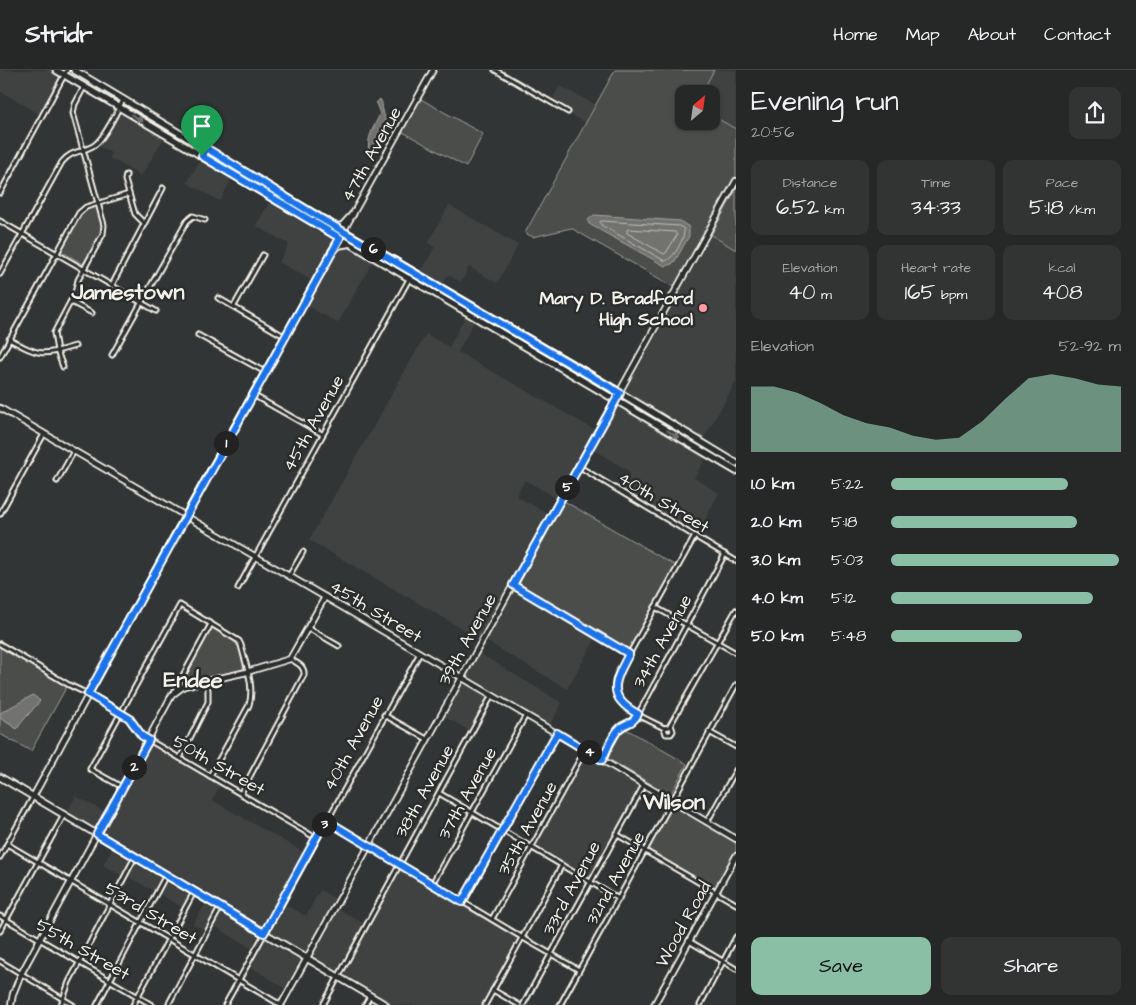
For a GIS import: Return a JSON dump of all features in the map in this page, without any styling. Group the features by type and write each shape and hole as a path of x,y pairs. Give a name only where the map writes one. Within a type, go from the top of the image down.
{"main road":[{"path":"56,70 66,72 84,87 736,471"},
{"path":"74,70 334,226 736,462"},
{"path":"78,70 93,81"},
{"path":"202,156 206,148"},
{"path":"334,226 342,226 353,214"},
{"path":"332,251 343,244 349,244"},
{"path":"642,415 649,416 661,423 664,423 665,420"},
{"path":"0,777 386,1005"}],"street":[{"name":"47th Avenue","path":"0,857 284,336 433,70"},
{"path":"495,70 568,112"},
{"path":"0,194 66,72"},
{"path":"62,367 54,333 71,302 78,280 103,234 104,225 73,112 84,87"},
{"path":"0,274 62,162 72,152 95,146 123,99"},
{"path":"126,175 125,180 135,214 144,223"},
{"name":"39th Avenue","path":"282,1005 736,181"},
{"path":"112,285 163,188"},
{"path":"0,357 79,212 86,207 129,194"},
{"path":"112,355 187,221 193,216 205,220"},
{"path":"0,221 156,311"},
{"path":"234,306 263,255"},
{"name":"45th Avenue","path":"238,588 413,272"},
{"path":"218,298 284,336"},
{"path":"71,302 92,313"},
{"path":"198,336 265,372"},
{"path":"9,339 31,351 44,354 75,346"},
{"path":"253,395 322,434"},
{"name":"45th Street","path":"0,408 736,839"},
{"path":"0,514 44,434"},
{"path":"57,481 74,451"},
{"name":"40th Street","path":"578,466 736,561"},
{"path":"695,536 617,676 616,692 621,702 664,728 671,726 736,610"},
{"path":"289,576 303,552"},
{"name":"34th Avenue","path":"602,760 622,726 631,723 640,715 686,624 725,554"},
{"path":"513,585 629,654"},
{"path":"172,695 184,686 247,672 290,659 325,597"},
{"path":"123,788 90,769 180,605 238,641 241,645 252,697 210,776"},
{"path":"654,607 736,654"},
{"path":"11,1005 21,974 211,624"},
{"path":"308,628 339,646"},
{"name":"50th Street","path":"0,644 69,685 121,712 129,718 142,736 316,838"},
{"name":"40th Avenue","path":"225,1005 420,653"},
{"path":"241,793 304,676 304,670 301,666 290,659"},
{"path":"180,758 208,702 206,682"},
{"name":"32nd Avenue","path":"560,1005 736,685"},
{"name":"38th Avenue","path":"323,1005 492,695"},
{"path":"384,715 428,740"},
{"name":"37th Avenue","path":"432,884 526,715"},
{"path":"664,728 666,734 671,734 673,731 671,726"},
{"path":"709,732 736,747"},
{"path":"462,902 557,733"},
{"name":"35th Avenue","path":"492,919 585,750"},
{"path":"707,823 736,770"},
{"name":"33rd Avenue","path":"524,1005 644,784"},
{"path":"439,793 619,899"},
{"path":"0,931 64,815"},
{"path":"326,820 580,970"},
{"path":"616,834 736,904"},
{"name":"53rd Street","path":"7,844 282,1005"},
{"name":"Wood Road","path":"654,1005 736,856"},
{"path":"61,1005 69,982 79,962 135,857"},
{"path":"485,1005 562,865"},
{"path":"97,1005 166,875"},
{"path":"132,1005 194,892"},
{"path":"168,1005 220,907"},
{"name":"55th Street","path":"0,916 152,1005"},
{"path":"700,1005 736,937"},
{"path":"689,940 736,969"},
{"path":"0,961 73,1005"},
{"path":"493,990 518,1005"},
{"path":"365,1005 370,996"}],"shaded area":[{"path":"0,70 50,70 59,75 60,80 41,115 0,91"},
{"path":"615,70 714,70 706,85 675,85 675,130 720,130 720,120 736,129 736,176 674,287 571,228 533,237 525,233"},
{"path":"714,70 736,70 736,129 720,120 720,85 706,85"},
{"path":"560,86 596,105 586,123 550,103"},
{"path":"419,98 483,134 466,167 401,131"},
{"path":"119,111 164,138 141,176 110,158 111,153 98,146"},
{"path":"200,160 232,178 220,201 187,183"},
{"name":"Mary D. Bradford High School","path":"736,190 736,381 703,440 625,392"},
{"path":"736,190 736,250 711,235"},
{"path":"270,200 333,237 334,242 328,255 332,258 338,249 344,245 373,261 338,323 306,305 318,284 279,262 289,244 256,226"},
{"path":"449,205 518,245 497,283 469,267 461,282 448,275 441,287 420,274 435,247 428,243"},
{"path":"97,206 102,225 101,233 83,264 61,251 81,214"},
{"path":"466,315 475,320 458,352 595,430 558,499 525,480 516,496 549,514 480,639 309,540 426,334 449,347"},
{"path":"619,404 707,456 694,478 719,493 697,535 621,489 630,472 593,449"},
{"path":"564,501 676,566 628,651 520,588 518,585"},
{"path":"515,591 596,638 567,689 486,641"},
{"path":"212,628 231,639 239,648 242,654 243,669 190,683 186,682 185,676"},
{"path":"0,647 67,686 31,751 0,734"},
{"path":"479,653 562,703 550,725 493,691 470,731 445,717"},
{"path":"626,729 687,764 670,795 607,758 621,732"},
{"path":"151,745 221,784 212,800 305,853 279,901 306,916 320,890 336,899 307,951 304,952 193,884 190,885 67,812 76,796 112,816"},
{"path":"586,754 640,787 589,879 535,846"},
{"path":"672,805 736,842 736,852 715,889 647,849"},
{"path":"112,850 130,860 121,875 103,865"},
{"path":"136,863 161,878 154,891 129,877"},
{"path":"401,869 519,938 483,1005 395,1005 313,956 338,909 368,926"},
{"path":"166,882 189,894 182,907 159,894"},
{"path":"205,904 215,910 204,930 193,924"},
{"path":"221,913 258,935 251,948 214,926"},
{"path":"264,938 300,960 285,988 249,966"}],"water":[{"path":"380,99 385,128 383,139 373,153 369,152 368,147 371,133 380,114 376,103"},
{"path":"594,215 680,221 689,227 689,236 675,261 665,266 589,224 588,220"},
{"path":"33,695 40,701 17,729 0,718 0,713"}],"place":[{"name":"Mary D. Bradford High School","path":"703,308"}],"district":[{"name":"Jamestown","path":"128,291"},
{"name":"Endee","path":"193,679"},
{"name":"Wilson","path":"674,801"}],"route":[{"path":"206,148 320,218 620,393 513,585 629,654 617,676 616,692 618,698 626,707 638,714 634,721 620,728 602,760 557,733 462,902 326,820 264,933 97,834 149,740 142,736 129,718 88,694 284,336 340,238 202,156 206,148"}]}
